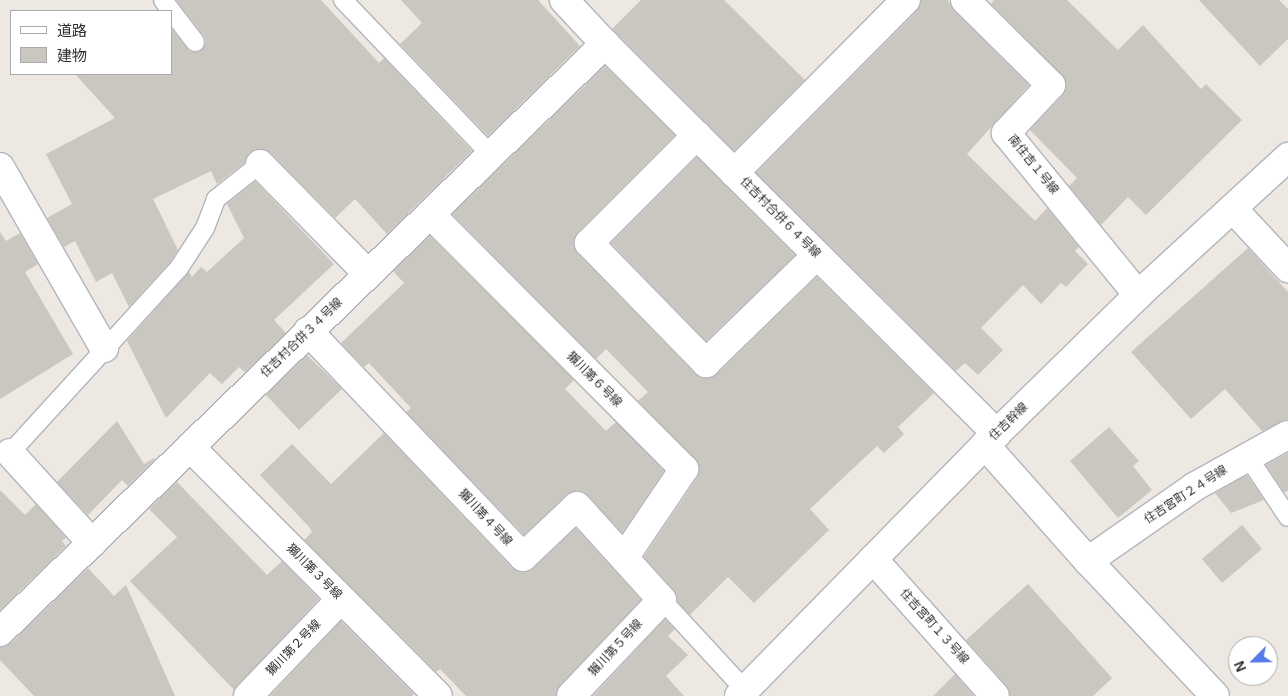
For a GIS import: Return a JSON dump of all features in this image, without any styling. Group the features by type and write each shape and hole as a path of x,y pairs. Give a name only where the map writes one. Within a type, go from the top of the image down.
{"street":[{"name":"住吉村合併６４号線","path":"564,0 605,44 817,255 991,440 1088,561 1214,696"},
{"path":"734,172 906,0"},
{"name":"南住吉１号線","path":"965,0 1051,85 1006,132 1138,295"},
{"name":"住吉村合併３４号線","path":"0,632 605,44"},
{"path":"696,135 589,243 706,363 817,255"},
{"name":"住吉幹線","path":"742,693 991,440 1138,295 1288,157"},
{"path":"260,164 368,274"},
{"path":"0,167 104,348"},
{"path":"1233,209 1288,268"},
{"name":"獺川第６号線","path":"430,214 684,470 624,558"},
{"name":"獺川第４号線","path":"308,331 523,557 577,506 662,600"},
{"name":"住吉宮町２４号線","path":"1088,561 1194,487 1288,435"},
{"name":"獺川第３号線","path":"190,447 438,696"},
{"path":"10,453 92,542"},
{"name":"住吉宮町１３号線","path":"873,559 995,696"},
{"name":"獺川第２号線","path":"248,696 341,599"},
{"name":"獺川第５号線","path":"571,696 662,600"}],"lane":[{"path":"163,0 171,10"},
{"path":"343,0 490,154"},
{"path":"172,12 195,42"},
{"path":"10,453 179,268 205,228 216,199 260,164"},
{"path":"1248,457 1288,517"},
{"name":"獺川第４号線","path":"662,600 742,693"}],"building":[{"path":"176,0 321,0 379,63 384,58 472,151 387,234 355,199 335,218 271,153 264,149 256,149 249,153 245,162 217,184 211,171 153,199 178,250 171,261 129,307 112,273 96,282 75,241 64,247 47,218 72,204 46,154 115,118 76,75 172,75 172,29 190,52 202,50 206,41"},
{"path":"401,0 538,0 580,46 488,136 400,44 422,23"},
{"path":"641,0 724,0 805,80 734,151 612,29"},
{"path":"921,0 948,0 954,11 1029,85 967,154 1035,221 1047,208 1079,247 1075,251 1088,264 1066,287 1061,283 1041,304 1023,285 981,328 1003,350 978,375 965,363 956,371 756,173 917,11"},
{"path":"994,0 1067,0 1118,50 1143,25 1201,89 1206,84 1242,120 1146,215 1128,197 1101,225 1069,186 1077,178 1030,130 1062,96 1066,88 1066,80 991,4"},
{"path":"1199,0 1279,0 1288,9 1288,39 1260,66"},
{"path":"605,66 675,135 578,232 574,239 574,247 578,254 695,374 702,378 710,378 717,374 817,277 934,393 898,427 904,434 884,453 877,446 810,509 829,530 754,603 728,577 690,615 677,601 674,590 644,557 697,478 699,464 638,401 648,392 606,349 596,359 452,214"},
{"path":"697,157 795,255 706,341 611,243"},
{"path":"255,181 334,264 274,320 286,333 245,372 239,367 222,384 210,373 166,418 127,341 189,272 192,277 201,267 207,272 244,238 227,204"},
{"path":"0,232 6,241 20,233 38,264 25,272 73,354 0,399"},
{"path":"430,236 574,380 565,389 606,431 616,422 664,471 622,533 589,496 582,491 574,491 566,495 524,535 406,412 411,408 369,363 364,367 341,343 404,283 393,271"},
{"path":"1248,248 1288,292 1288,419 1262,431 1225,389 1191,419 1131,352"},
{"path":"307,355 342,389 299,430 266,395"},
{"path":"117,421 144,464 155,459 128,486 122,480 88,515 57,482"},
{"path":"1109,427 1139,461 1133,466 1152,490 1118,518 1070,461"},
{"path":"384,433 512,568 519,572 533,569 576,528 641,600 560,685 556,696 466,696 440,669 436,672 304,540 312,532 310,528 260,475 292,444 331,484"},
{"path":"1288,453 1288,491 1284,492 1266,465"},
{"path":"1247,475 1264,500 1231,513 1215,493"},
{"path":"177,482 267,575 282,561 319,599 234,690 130,581 177,537 149,509"},
{"path":"0,490 25,515 36,504 66,538 62,541 66,546 0,610"},
{"path":"1242,525 1262,549 1222,583 1202,559"},
{"path":"88,568 114,596 126,585 175,696 34,696 0,660 0,647 11,643"},
{"path":"1028,584 1112,678 1093,696 1010,696 1007,686 966,640"},
{"path":"665,619 675,629 668,636 688,655 666,676 684,696 593,696"},
{"path":"341,621 414,694 412,696 270,696"},
{"path":"955,674 974,696 933,696"}]}
